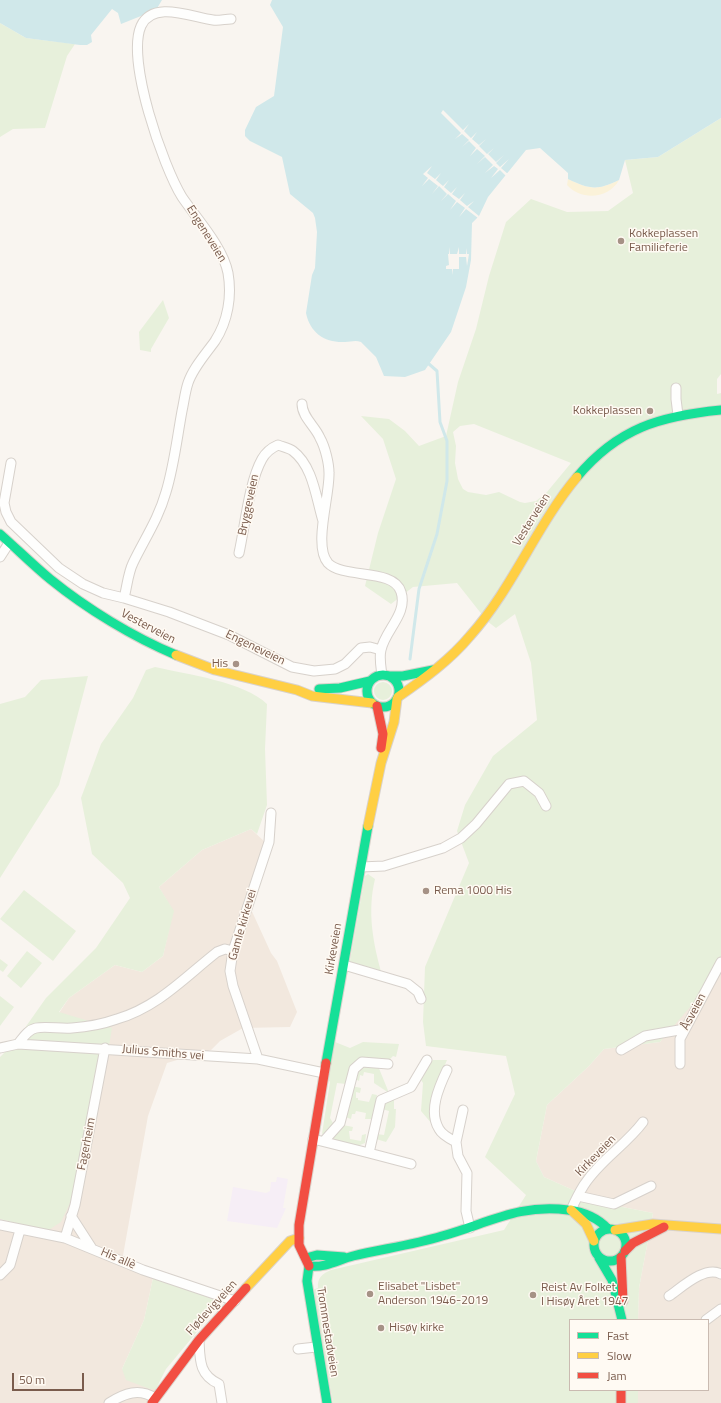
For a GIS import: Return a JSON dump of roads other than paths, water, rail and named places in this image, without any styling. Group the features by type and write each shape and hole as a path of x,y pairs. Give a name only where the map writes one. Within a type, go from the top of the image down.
{"main road":[{"name":"Vesterveien","path":"398,698 429,677 434,670 461,648 480,625 557,501 579,473 598,454 636,429 678,415 721,410"},
{"name":"Vesterveien","path":"0,534 50,579 82,603 155,646 215,670 297,690 312,696 374,705"},
{"name":"Vesterveien","path":"386,675 403,676 434,670"},
{"path":"386,675 397,683 399,692 398,698 386,707 374,705 367,695 367,686 373,678 386,675"},
{"name":"Vesterveien","path":"297,690 340,688 370,681"},
{"name":"Kirkeveien","path":"307,1262 299,1245 299,1225 360,867 381,763 394,722 398,698"},
{"name":"Kirkeveien","path":"374,705 383,734 381,763"},
{"path":"307,1262 322,1266 349,1257 435,1238 532,1207 559,1206 591,1214 611,1229 619,1232 625,1241 623,1254 624,1288 622,1319"},
{"path":"571,1210 586,1224 594,1241 594,1250 608,1269 616,1288 622,1319"},
{"path":"594,1241 599,1233 611,1229 653,1224 667,1226 684,1225 721,1229"},
{"path":"599,1258 608,1262 617,1260 633,1242 667,1226"},
{"name":"Flødevigveien","path":"154,1401 199,1340 290,1241 299,1238"},
{"name":"Trommestadveien","path":"307,1262 307,1281 316,1347 327,1403"},
{"path":"621,1391 621,1403"}],"street":[{"name":"Engeneveien","path":"124,598 132,565 156,521 166,491 188,384 198,365 216,339 227,314 231,293 228,270 222,257 181,195 167,164 149,111 140,75 138,45 141,27 146,17 155,12 167,11 214,20 231,19"},
{"path":"676,388 678,415"},
{"name":"Bryggeveien","path":"302,404 302,409 320,438 329,472 323,553 327,562 334,568 384,578 396,583 401,590 403,601 402,610 381,650 386,675"},
{"name":"Bryggeveien","path":"239,553 256,473 262,458 271,448 278,445 292,451 304,462 310,474 324,526"},
{"name":"Engeneveien","path":"11,463 4,503 10,522 59,568 83,584 103,593 169,612 229,635 292,666 314,671 335,670 344,664 361,648 370,647 381,650"},
{"path":"0,557 9,543"},
{"path":"360,867 384,866 413,858 443,848 461,838 476,824 509,784 524,781 539,793 546,806"},
{"name":"Gamle kirkevei","path":"258,1059 233,986 230,971 233,950 269,842 271,813"},
{"path":"18,1044 29,1031 35,1028 72,1028 87,1026 116,1020 139,1012 171,990 217,952 225,949 233,950"},
{"name":"Åsveien","path":"680,1064 680,1039 684,1028 721,962"},
{"path":"344,965 408,984 418,992 421,999"},
{"path":"621,1050 645,1036 684,1028"},
{"name":"Julius Smiths vei","path":"0,1048 18,1044 105,1048 258,1059 324,1073"},
{"name":"Fagerheim","path":"65,1238 71,1216 105,1048"},
{"path":"369,1153 380,1100 411,1087 427,1060"},
{"path":"324,1141 340,1123 354,1069 362,1062 388,1064"},
{"path":"447,1070 437,1092 435,1118 439,1130 456,1142"},
{"path":"463,1110 456,1142 458,1156 467,1173 466,1210 470,1228"},
{"name":"Kirkeveien","path":"571,1210 584,1184 602,1163 632,1138 643,1122"},
{"path":"313,1139 411,1164"},
{"path":"578,1196 589,1197 600,1202 614,1204 651,1186"},
{"path":"71,1216 91,1248"},
{"name":"His allè","path":"0,1225 65,1238 143,1270 235,1301"},
{"path":"0,1275 10,1265 20,1230"},
{"path":"669,1296 700,1275 712,1272 721,1274"},
{"path":"707,1319 721,1309"},
{"path":"199,1340 202,1369 209,1380 219,1384 222,1403"},
{"path":"298,1349 316,1347"},
{"path":"109,1403 129,1393 136,1392 145,1392 154,1401"}],"water":[{"path":"0,0 162,0 156,10 121,24 118,13 112,9 91,35 92,42 87,45 80,45 26,38 0,23"},
{"path":"272,0 721,0 721,118 658,157 625,160 619,180 599,187 588,187 568,179 568,173 540,148 526,150 488,197 479,216 472,223 471,260 466,287 451,332 425,370 405,377 384,376 376,357 361,342 331,341 325,339 311,326 306,313 312,275 315,268 317,232 315,218 313,213 290,194 282,157 250,141 245,136 245,130 256,107 274,96 283,27 270,5"}],"waterway":[{"path":"410,659 419,589 437,534 447,481 447,441 440,422 437,371 429,364"}],"place":[{"name":"Kokkeplassen Familieferie","path":"621,241"},
{"name":"Kokkeplassen","path":"650,411"},
{"name":"His","path":"236,664"},
{"name":"Rema 1000 His","path":"426,891"},
{"name":"Elisabet \"Lisbet\" Anderson 1946-2019","path":"370,1294"},
{"name":"Reist Av Folket I Hisøy Året 1947","path":"533,1295"},
{"name":"Hisøy kirke","path":"381,1328"}]}
